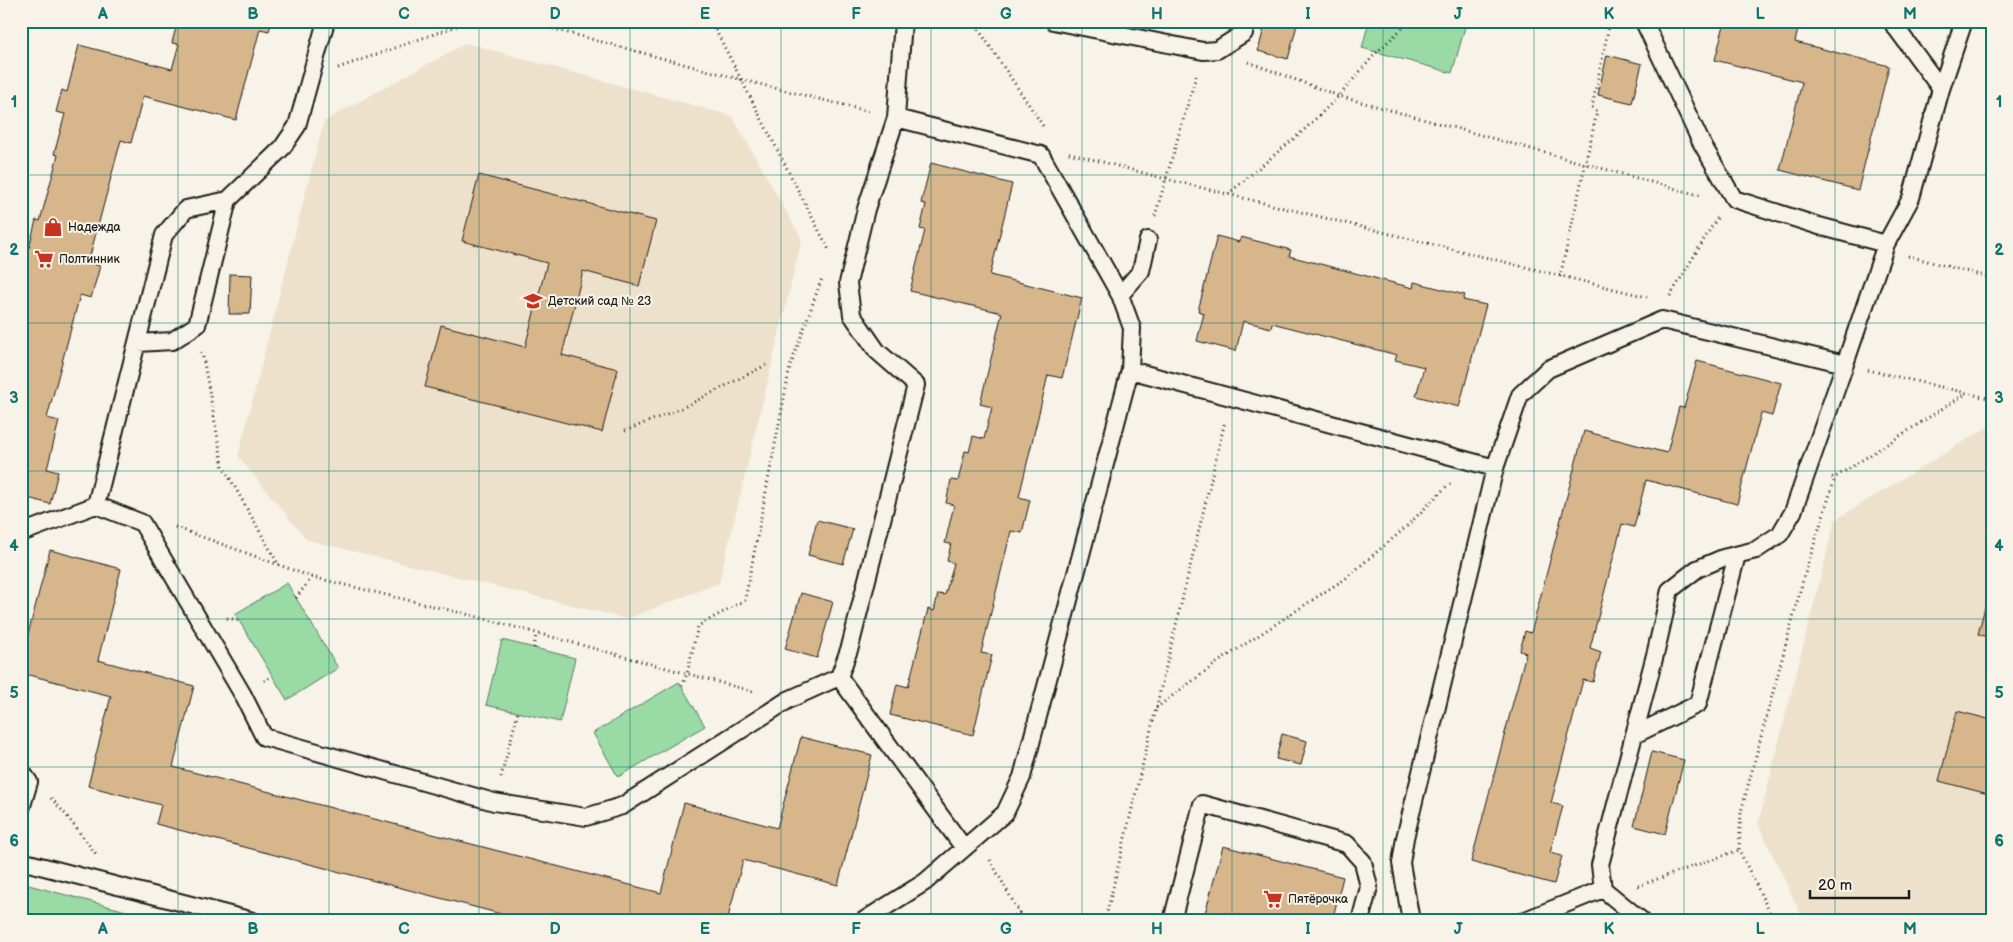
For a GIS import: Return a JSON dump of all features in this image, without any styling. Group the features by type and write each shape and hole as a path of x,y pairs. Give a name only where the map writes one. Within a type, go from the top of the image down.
{"lane":[{"path":"96,505 164,234 186,209 228,200 282,148 297,126 326,21"},
{"path":"21,533 96,505 142,522 243,695 264,737 494,802 586,816 622,806 788,700 839,677 850,647 916,385 877,351 852,315 848,282 866,208 896,118 903,21"},
{"path":"1053,21 1076,23 1210,51 1244,32 1247,21"},
{"path":"1642,21 1701,142 1734,199 1819,226 1886,244"},
{"path":"1891,21 1941,89"},
{"path":"1642,921 1607,892 1600,865 1670,590 1697,569 1756,550 1780,534 1793,512 1886,244 1911,198 1941,89 1964,21"},
{"path":"863,921 925,882 1005,813 1022,777 1130,370 1132,328 1120,294 1041,155 896,118"},
{"path":"138,343 172,341 197,325 228,200"},
{"path":"1120,294 1141,271 1148,240"},
{"path":"1411,921 1401,863 1405,838 1495,468 1520,395 1548,369 1662,320 1845,364"},
{"path":"1130,370 1495,468"},
{"path":"1634,734 1698,704 1737,555"},
{"path":"839,677 970,843"},
{"path":"21,809 25,777"},
{"path":"1172,921 1202,804 1346,844 1363,862 1369,888 1360,921"},
{"path":"21,861 253,921"},
{"path":"1523,921 1607,892"}],"path":[{"path":"313,71 342,67 471,21"},
{"path":"524,21 743,80 896,118"},
{"path":"712,21 830,253 848,282"},
{"path":"973,21 1059,150"},
{"path":"1228,195 1304,130 1339,96 1376,53 1410,21"},
{"path":"1560,277 1597,112 1592,107 1610,21"},
{"path":"1148,240 1166,179 1210,51 1339,96 1715,199 1734,199"},
{"path":"1041,155 1059,150 1228,195 1656,299"},
{"path":"1666,302 1721,210 1734,199"},
{"path":"1886,244 1902,254 1992,278"},
{"path":"682,686 687,674 698,626 745,600 790,367 824,270"},
{"path":"197,325 223,466 278,563"},
{"path":"625,431 684,407 766,365"},
{"path":"1866,369 1992,399"},
{"path":"1774,921 1739,850 1741,812 1804,580 1834,478 1967,393"},
{"path":"1105,921 1225,421"},
{"path":"1807,472 1834,478"},
{"path":"1155,708 1226,657 1346,578 1404,530 1448,485 1454,483"},
{"path":"142,522 164,523 312,577 788,700"},
{"path":"296,598 312,577"},
{"path":"534,648 536,634"},
{"path":"494,802 518,712"},
{"path":"25,777 45,791 66,815 118,886"},
{"path":"970,843 1020,912 1024,921"},
{"path":"1607,892 1739,850"},
{"path":"1006,921 1020,912"}],"shaded area":[{"name":"Детский сад № 23","path":"466,43 732,116 802,239 719,583 627,619 307,540 238,456 324,121"},
{"path":"1986,428 1992,429 1992,921 1804,921 1758,824 1835,520"}],"green space":[{"path":"1369,21 1457,21 1466,24 1452,73 1362,48"},
{"path":"287,583 338,668 287,700 235,614"},
{"path":"502,640 575,658 560,722 486,705"},
{"path":"679,682 705,726 618,777 593,733"},
{"path":"21,883 164,921 21,921"}],"building":[{"path":"184,21 272,21 269,31 260,29 236,120 143,96 131,143 121,140 88,263 100,266 91,298 80,295 47,418 59,421 47,469 58,472 50,504 21,496 21,275 23,268 21,268 21,249 22,246 29,248 36,220 40,221 58,155 54,154 65,114 56,112 62,90 67,92 79,45 172,69 179,44 172,43 175,31 178,22 183,23"},
{"path":"1266,21 1298,21 1288,59 1258,51"},
{"path":"1725,21 1800,21 1795,42 1889,66 1858,190 1780,170 1802,82 1715,60"},
{"path":"1607,55 1642,64 1632,103 1598,95"},
{"path":"931,163 1012,184 990,275 1082,298 1062,378 1048,375 1019,497 1030,500 1022,533 1011,531 981,653 992,655 973,735 890,715 897,684 908,687 928,609 934,611 938,594 945,595 954,563 947,561 951,544 945,543 954,505 946,503 951,480 958,481 965,451 969,452 973,436 984,439 992,407 980,404 1002,313 910,291 925,230 920,229 926,204 921,203"},
{"path":"479,175 656,221 639,286 583,271 562,355 618,369 602,432 425,387 441,325 525,347 547,263 462,241"},
{"path":"1217,236 1239,242 1241,237 1291,250 1289,256 1413,288 1414,282 1465,295 1463,300 1486,305 1459,407 1416,396 1424,367 1395,360 1397,355 1272,323 1271,328 1243,321 1236,351 1197,341 1204,313 1198,311"},
{"path":"230,274 252,275 250,314 229,314"},
{"path":"1697,361 1781,383 1772,416 1761,413 1737,504 1646,480 1634,527 1622,524 1590,648 1601,652 1593,682 1583,680 1551,803 1563,806 1550,853 1562,856 1554,884 1471,862 1526,653 1520,651 1525,631 1531,633 1584,431 1667,453 1679,407 1684,408"},
{"path":"817,520 853,529 843,564 808,555"},
{"path":"50,550 121,569 98,660 194,686 173,767 661,893 684,803 777,828 801,737 872,755 838,885 743,860 727,921 528,921 156,824 161,805 88,786 111,696 21,673 21,661"},
{"path":"1992,580 1992,638 1978,634"},
{"path":"801,593 833,602 817,658 785,649"},
{"path":"1957,711 1992,720 1992,795 1939,781"},
{"path":"1282,734 1307,741 1301,765 1276,759"},
{"path":"1652,752 1684,760 1665,834 1634,826"},
{"name":"Пятёрочка","path":"1223,846 1343,877 1332,921 1203,921"}],"place":[{"name":"Надежда","path":"53,227"},
{"name":"Полтинник","path":"44,259"},
{"name":"Детский сад № 23","path":"533,301"},
{"name":"Пятёрочка","path":"1273,899"}]}
